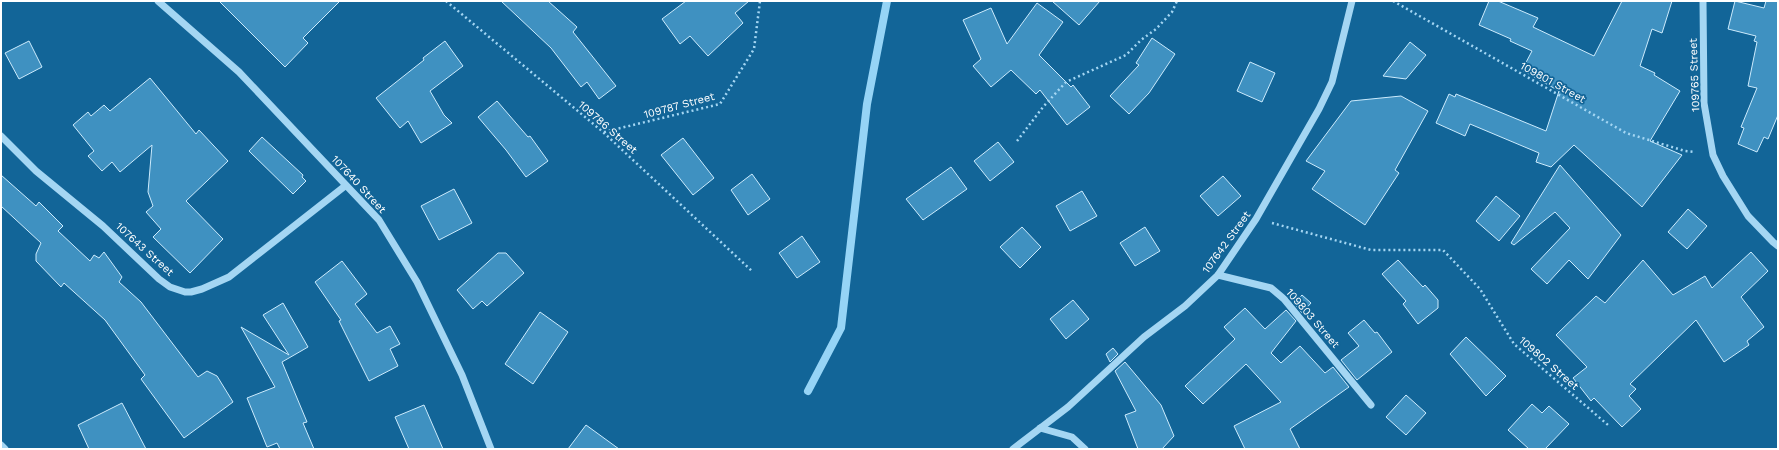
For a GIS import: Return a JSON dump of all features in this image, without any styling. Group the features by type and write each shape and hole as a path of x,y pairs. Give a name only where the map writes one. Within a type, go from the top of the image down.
{"street":[{"name":"107640 Street","path":"158,1 239,72 345,186 379,220 417,282 462,375 491,449"},
{"name":"107642 Street","path":"1013,449 1068,406 1144,337 1185,306 1218,275 1256,219 1320,109 1332,82 1352,1"},
{"name":"109765 Street","path":"1703,1 1704,103 1713,155 1723,176 1748,216 1778,246"},
{"name":"107643 Street","path":"1,136 36,171 103,226 159,279 170,287 185,292 202,289 229,277 345,186"},
{"name":"109803 Street","path":"1218,275 1271,288 1284,299 1370,405"},
{"path":"1040,428 1072,437 1085,449"},
{"path":"1,445 5,449"}],"path":[{"name":"109786 Street","path":"446,1 604,132 753,272"},
{"name":"109787 Street","path":"604,132 720,104 754,49 760,1"},
{"path":"1017,141 1043,107 1066,82 1126,55 1140,40 1156,29 1172,12 1177,1"},
{"name":"109801 Street","path":"1393,1 1626,132 1685,151 1713,155"},
{"name":"109802 Street","path":"1256,219 1371,250 1444,250 1480,289 1514,344 1608,424"}],"building":[{"path":"219,1 340,1 303,38 308,43 285,67"},
{"path":"501,1 548,1 577,27 573,32 616,86 599,99 587,82 581,87 551,48"},
{"path":"686,1 749,1 735,13 743,23 708,56 690,36 680,44 662,19"},
{"path":"1052,1 1100,1 1079,25"},
{"path":"1489,1 1498,1 1538,18 1533,27 1594,56 1622,1 1672,1 1662,33 1652,29 1640,66 1655,73 1654,75 1680,91 1650,141 1682,155 1642,207 1574,145 1551,167 1536,162 1539,153 1470,124 1465,136 1436,123 1449,94 1455,97 1456,94 1546,131 1559,91 1522,70 1532,51 1510,41 1511,39 1479,25"},
{"path":"1735,1 1764,8 1766,1 1778,1 1778,115 1768,139 1764,137 1757,152 1738,144 1744,128 1741,127 1757,88 1748,86 1757,42 1754,41 1756,36 1728,29"},
{"path":"1037,3 1063,22 1039,55 1071,87 1073,85 1090,107 1067,125 1040,90 1036,94 1011,70 991,87 973,66 981,59 963,20 991,8 1007,44"},
{"path":"1152,38 1175,54 1149,93 1129,114 1110,96 1139,65 1136,63"},
{"path":"29,41 42,67 19,79 5,53"},
{"path":"445,41 463,66 430,91 444,115 452,123 421,143 408,121 400,128 376,98 424,60 423,58"},
{"path":"1410,42 1426,55 1406,79 1383,76"},
{"path":"1250,62 1275,73 1262,102 1237,91"},
{"path":"150,78 196,134 199,130 228,161 186,201 223,239 190,273 153,237 161,229 146,212 153,206 148,192 152,145 120,172 112,162 102,171 88,156 94,151 73,125 88,112 91,116 104,105 110,111"},
{"path":"1401,96 1428,111 1395,170 1399,173 1365,225 1312,189 1325,171 1306,161 1351,101"},
{"path":"497,101 528,137 530,136 548,161 526,177 506,150 478,117"},
{"path":"262,137 303,175 302,177 306,181 293,194 249,151"},
{"path":"683,138 714,178 693,195 661,155"},
{"path":"998,142 1014,162 990,181 974,161"},
{"path":"1560,165 1621,235 1588,279 1569,260 1547,284 1531,269 1570,228 1555,212 1514,245 1511,243"},
{"path":"951,167 967,189 923,220 906,199"},
{"path":"752,174 770,199 748,215 731,190"},
{"path":"1,175 36,206 39,202 63,226 58,231 90,261 94,255 99,258 104,252 122,277 119,282 141,302 198,377 207,371 217,376 233,402 184,438 141,379 145,375 105,320 64,283 61,287 36,261 36,254 41,243 1,206"},
{"path":"1223,176 1241,196 1218,216 1200,196"},
{"path":"454,189 472,223 439,240 421,206"},
{"path":"1082,191 1097,216 1070,231 1056,206"},
{"path":"1496,196 1520,216 1499,241 1476,221"},
{"path":"1688,209 1707,226 1687,249 1668,232"},
{"path":"1022,227 1041,247 1020,268 1000,247"},
{"path":"1145,227 1160,251 1135,266 1120,243"},
{"path":"802,236 820,262 797,278 779,253"},
{"path":"1751,252 1768,271 1741,297 1764,327 1747,341 1749,345 1724,362 1696,320 1630,384 1636,389 1629,396 1641,409 1622,427 1594,398 1591,401 1573,378 1587,367 1556,335 1596,296 1605,303 1643,260 1673,295 1705,276 1712,288"},
{"path":"498,253 506,253 524,273 487,306 482,301 473,309 457,290"},
{"path":"1398,260 1423,287 1425,285 1438,300 1438,308 1418,324 1403,304 1406,301 1382,274"},
{"path":"342,261 367,294 355,304 377,333 390,326 400,344 390,349 398,366 369,381 339,321 341,320 315,282"},
{"path":"1302,295 1311,303 1302,313 1294,303"},
{"path":"1073,300 1089,319 1066,339 1050,319"},
{"path":"283,303 308,347 282,362 307,422 303,423 314,449 280,449 277,443 267,447 247,398 275,387 241,327 289,355 263,315"},
{"path":"1245,308 1265,329 1286,310 1296,321 1271,353 1281,363 1300,346 1325,373 1333,367 1349,387 1290,429 1300,449 1245,449 1234,426 1281,402 1246,364 1203,404 1185,386 1235,339 1224,327"},
{"path":"540,312 568,332 533,384 505,364"},
{"path":"1364,320 1375,333 1377,332 1392,352 1357,380 1341,360 1359,346 1348,333"},
{"path":"1466,337 1506,376 1486,396 1450,354"},
{"path":"1113,348 1118,354 1110,362 1106,354"},
{"path":"1125,362 1161,405 1174,436 1162,449 1138,449 1125,415 1136,411 1115,371"},
{"path":"1406,395 1426,413 1406,435 1386,417"},
{"path":"122,403 146,449 89,449 78,425"},
{"path":"1532,404 1542,413 1549,406 1569,424 1545,449 1529,449 1508,430"},
{"path":"424,405 443,449 409,449 395,417"},
{"path":"586,425 619,449 568,449"}],"waterway":[{"path":"808,391 841,328 867,104 887,1"}]}
